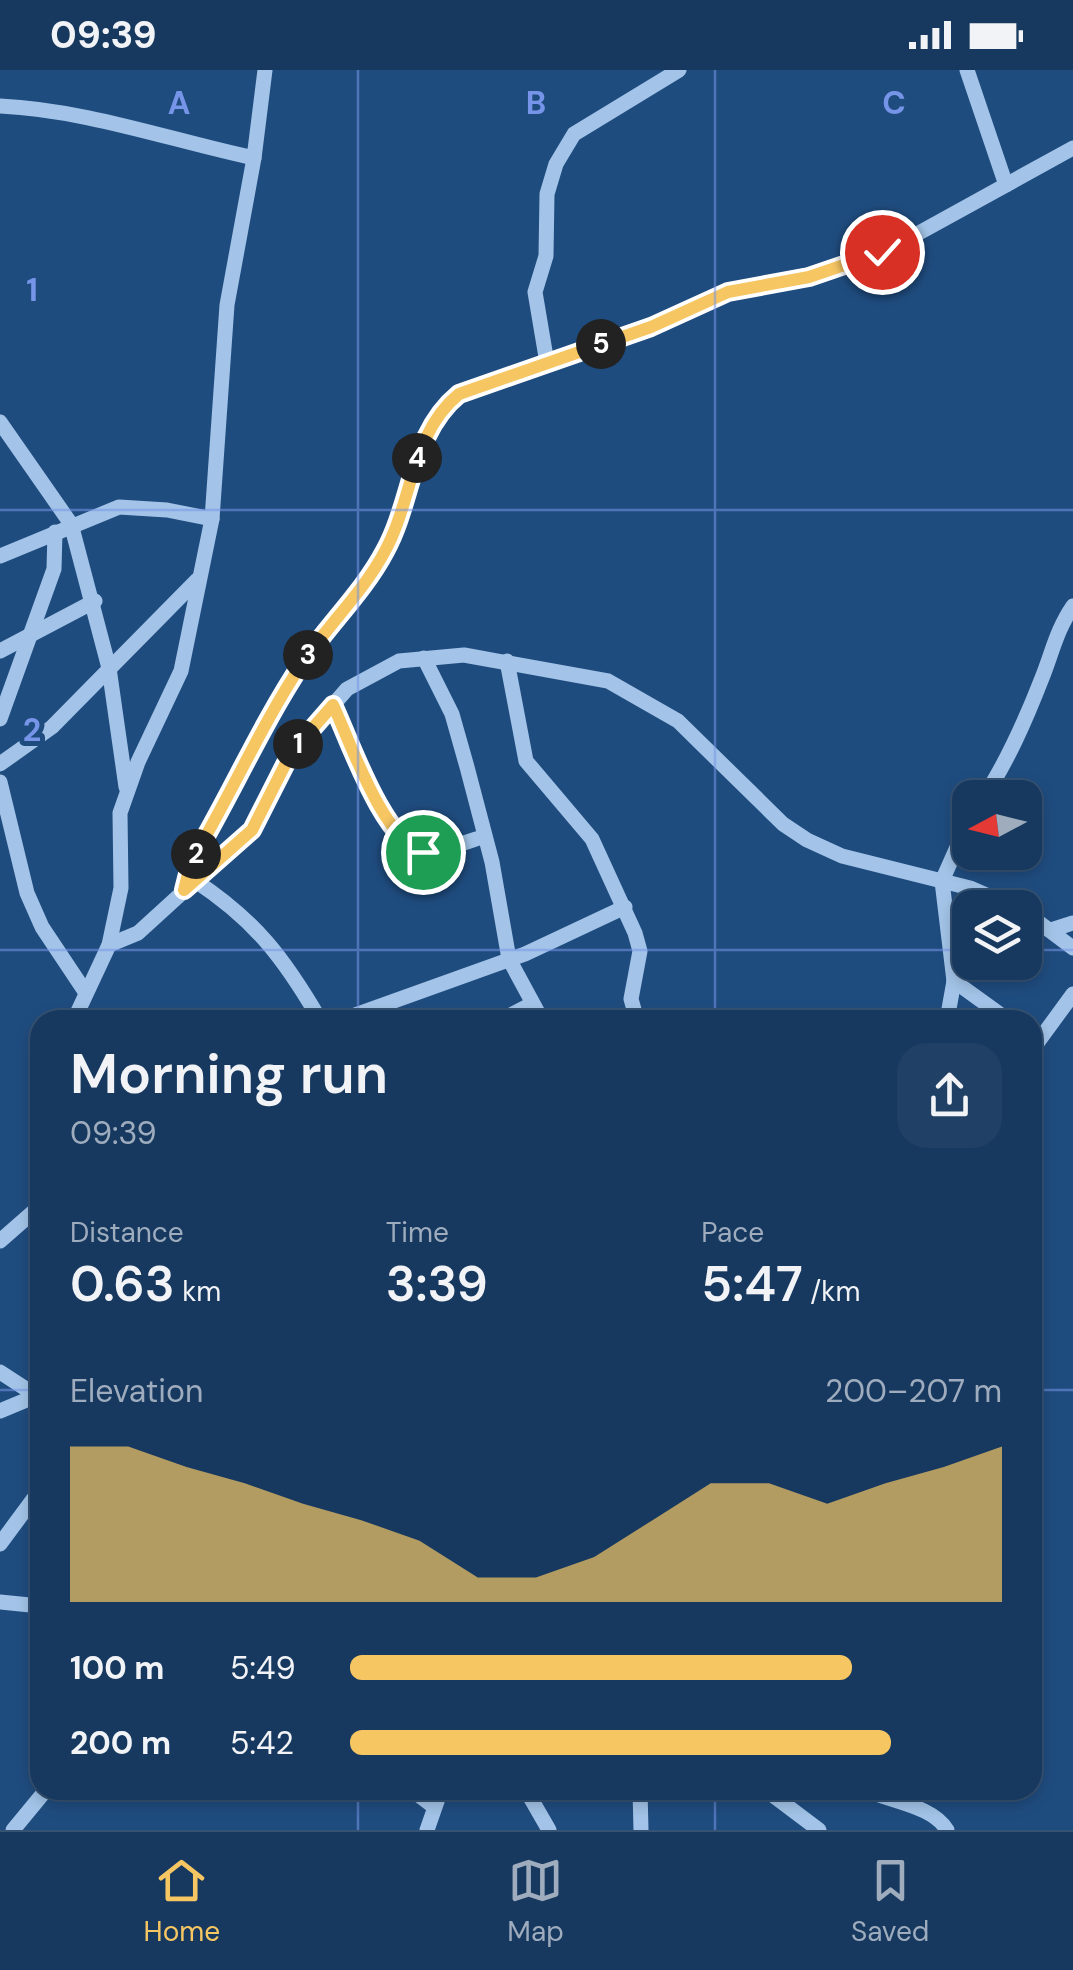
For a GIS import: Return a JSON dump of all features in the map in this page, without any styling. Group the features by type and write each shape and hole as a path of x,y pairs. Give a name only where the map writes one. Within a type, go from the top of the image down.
{"street":[{"path":"77,1010 84,990 110,945 120,888 119,824 127,791 181,671 212,519 226,305 254,158 265,70"},
{"path":"547,363 535,292 546,256 547,194 556,164 574,134 679,70"},
{"path":"966,70 1006,185"},
{"path":"0,106 118,124 152,137 254,158"},
{"path":"189,886 191,862 302,664 384,554 403,514 428,430 444,406 459,394 651,327 728,292 845,267 882,252 1073,148"},
{"path":"0,422 70,524 95,601 127,791"},
{"path":"0,556 119,507 167,510 212,519"},
{"path":"0,719 54,569 55,532"},
{"path":"0,764 52,727 197,580"},
{"path":"0,651 95,601"},
{"path":"995,780 1043,676 1057,632 1073,606"},
{"path":"110,945 138,933 258,823 291,753 347,689 376,669 424,658 464,655 608,681 653,703 678,721 783,824 807,840 842,856 967,890"},
{"path":"424,658 452,714 509,959 536,1010"},
{"path":"507,661 526,761 592,839 625,907 640,951 631,1000 634,1010"},
{"path":"333,705 374,797 411,846 426,852 483,837"},
{"path":"0,782 26,894 61,959 84,990"},
{"path":"949,1010 954,981 942,881 952,858"},
{"path":"189,886 232,906 273,945 314,1010"},
{"path":"369,1010 509,959 625,907"},
{"path":"1051,930 1073,923"},
{"path":"1042,924 1073,948"},
{"path":"954,981 994,1010"},
{"path":"1042,1033 1073,994"},
{"path":"520,1010 532,1004"},
{"path":"0,1241 30,1215"},
{"path":"0,1372 30,1392"},
{"path":"0,1411 30,1400"},
{"path":"0,1544 30,1504"},
{"path":"0,1602 30,1605"},
{"path":"13,1830 38,1800"},
{"path":"425,1800 433,1806"},
{"path":"428,1830 436,1800"},
{"path":"532,1800 550,1830"},
{"path":"640,1800 641,1830"},
{"path":"779,1800 819,1830"},
{"path":"887,1800 927,1810 947,1830"}],"route":[{"path":"423,852 398,832 374,797 333,705 291,753 258,823 184,890 191,862 302,664 384,554 403,514 428,430 444,406 459,394 651,327 728,292 809,277 882,252"}]}
